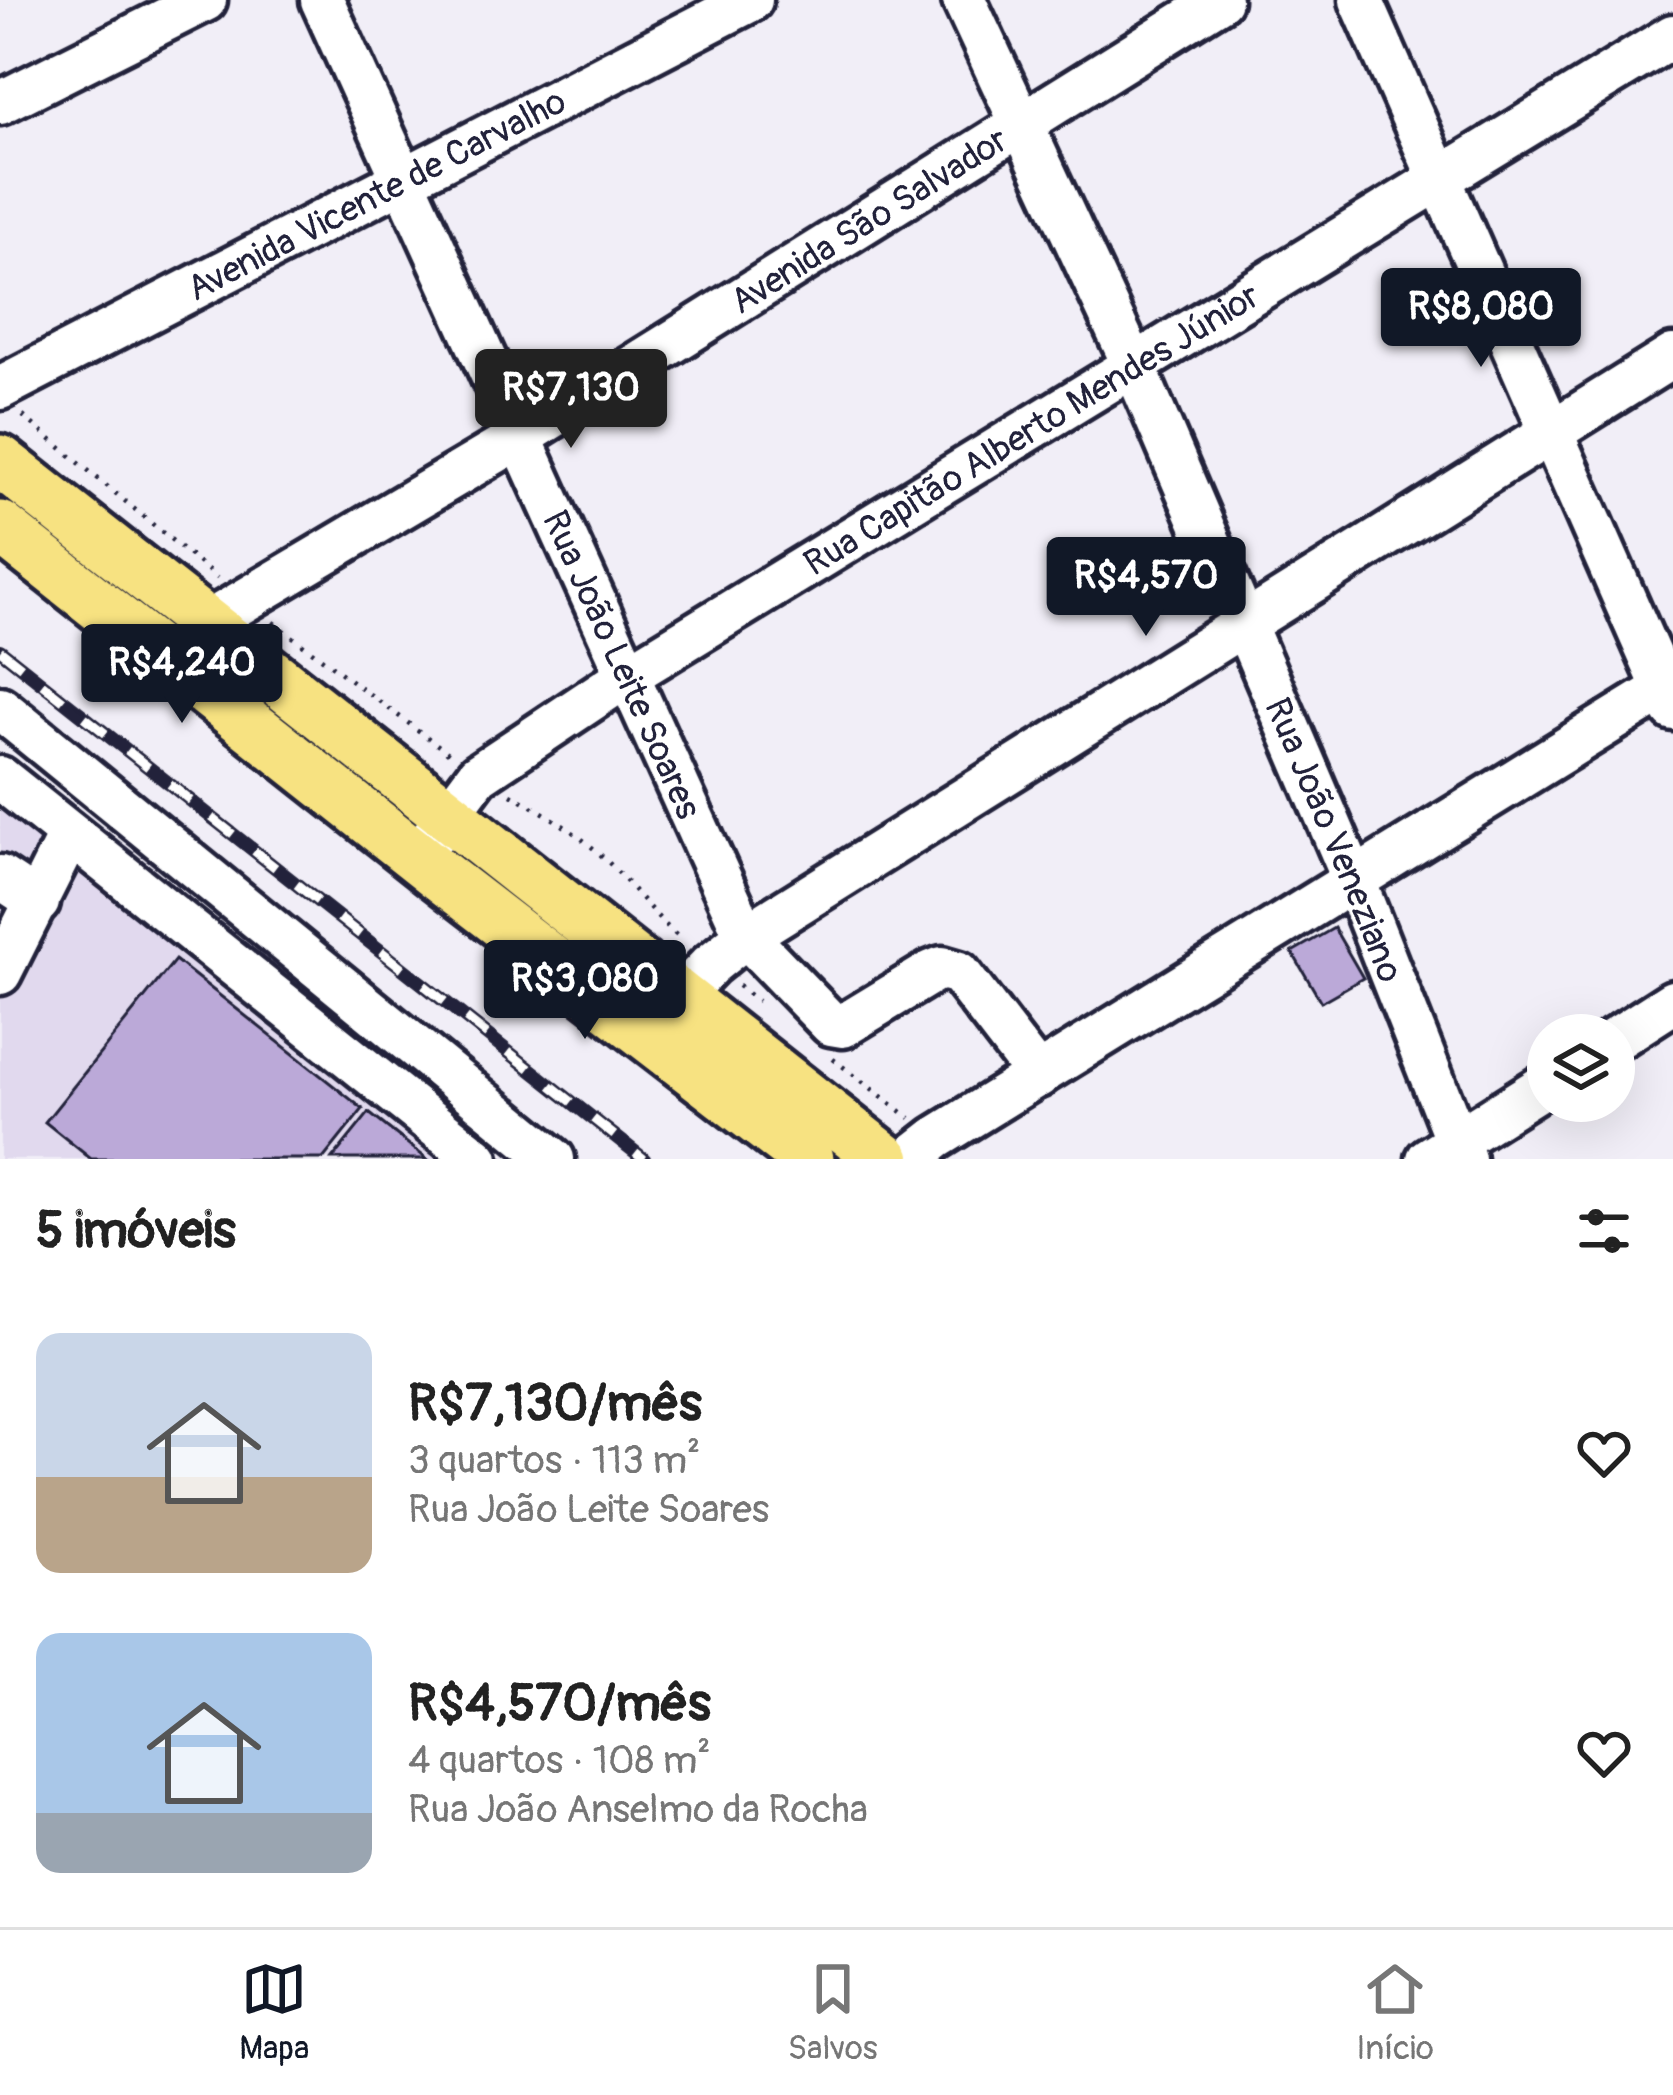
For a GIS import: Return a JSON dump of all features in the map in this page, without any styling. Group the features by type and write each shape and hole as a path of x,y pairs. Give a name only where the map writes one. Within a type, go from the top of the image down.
{"main road":[{"path":"0,460 885,1159"},
{"path":"0,527 808,1159"}],"street":[{"path":"0,104 205,0"},
{"name":"Rua João Leite Soares","path":"322,0 746,936 831,1024 843,1026 942,968 959,973 1038,1076"},
{"name":"Avenida Vicente de Carvalho","path":"0,388 751,0"},
{"name":"Rua João Veneziano","path":"964,0 1135,368 1355,883 1449,1153"},
{"name":"Avenida São Salvador","path":"205,624 522,436 1220,0"},
{"path":"909,1159 936,1138 1670,694 1361,0"},
{"name":"Rua Capitão Alberto Mendes Júnior","path":"418,856 478,775 628,675 1673,37"},
{"path":"680,998 746,936 1673,356"},
{"path":"0,708 553,1159"},
{"path":"0,778 477,1159"},
{"path":"0,973 69,836"},
{"path":"0,877 38,902"},
{"path":"1635,1026 1673,1002"},
{"path":"1449,1153 1527,1098"}],"shaded area":[{"path":"0,799 450,1159 0,1159"}],"building":[{"path":"1334,928 1363,978 1321,1002 1292,952"},
{"path":"175,960 363,1109 323,1159 91,1159 45,1122"},
{"path":"369,1113 427,1159 332,1159"}],"railway":[{"path":"0,650 644,1159"}]}
